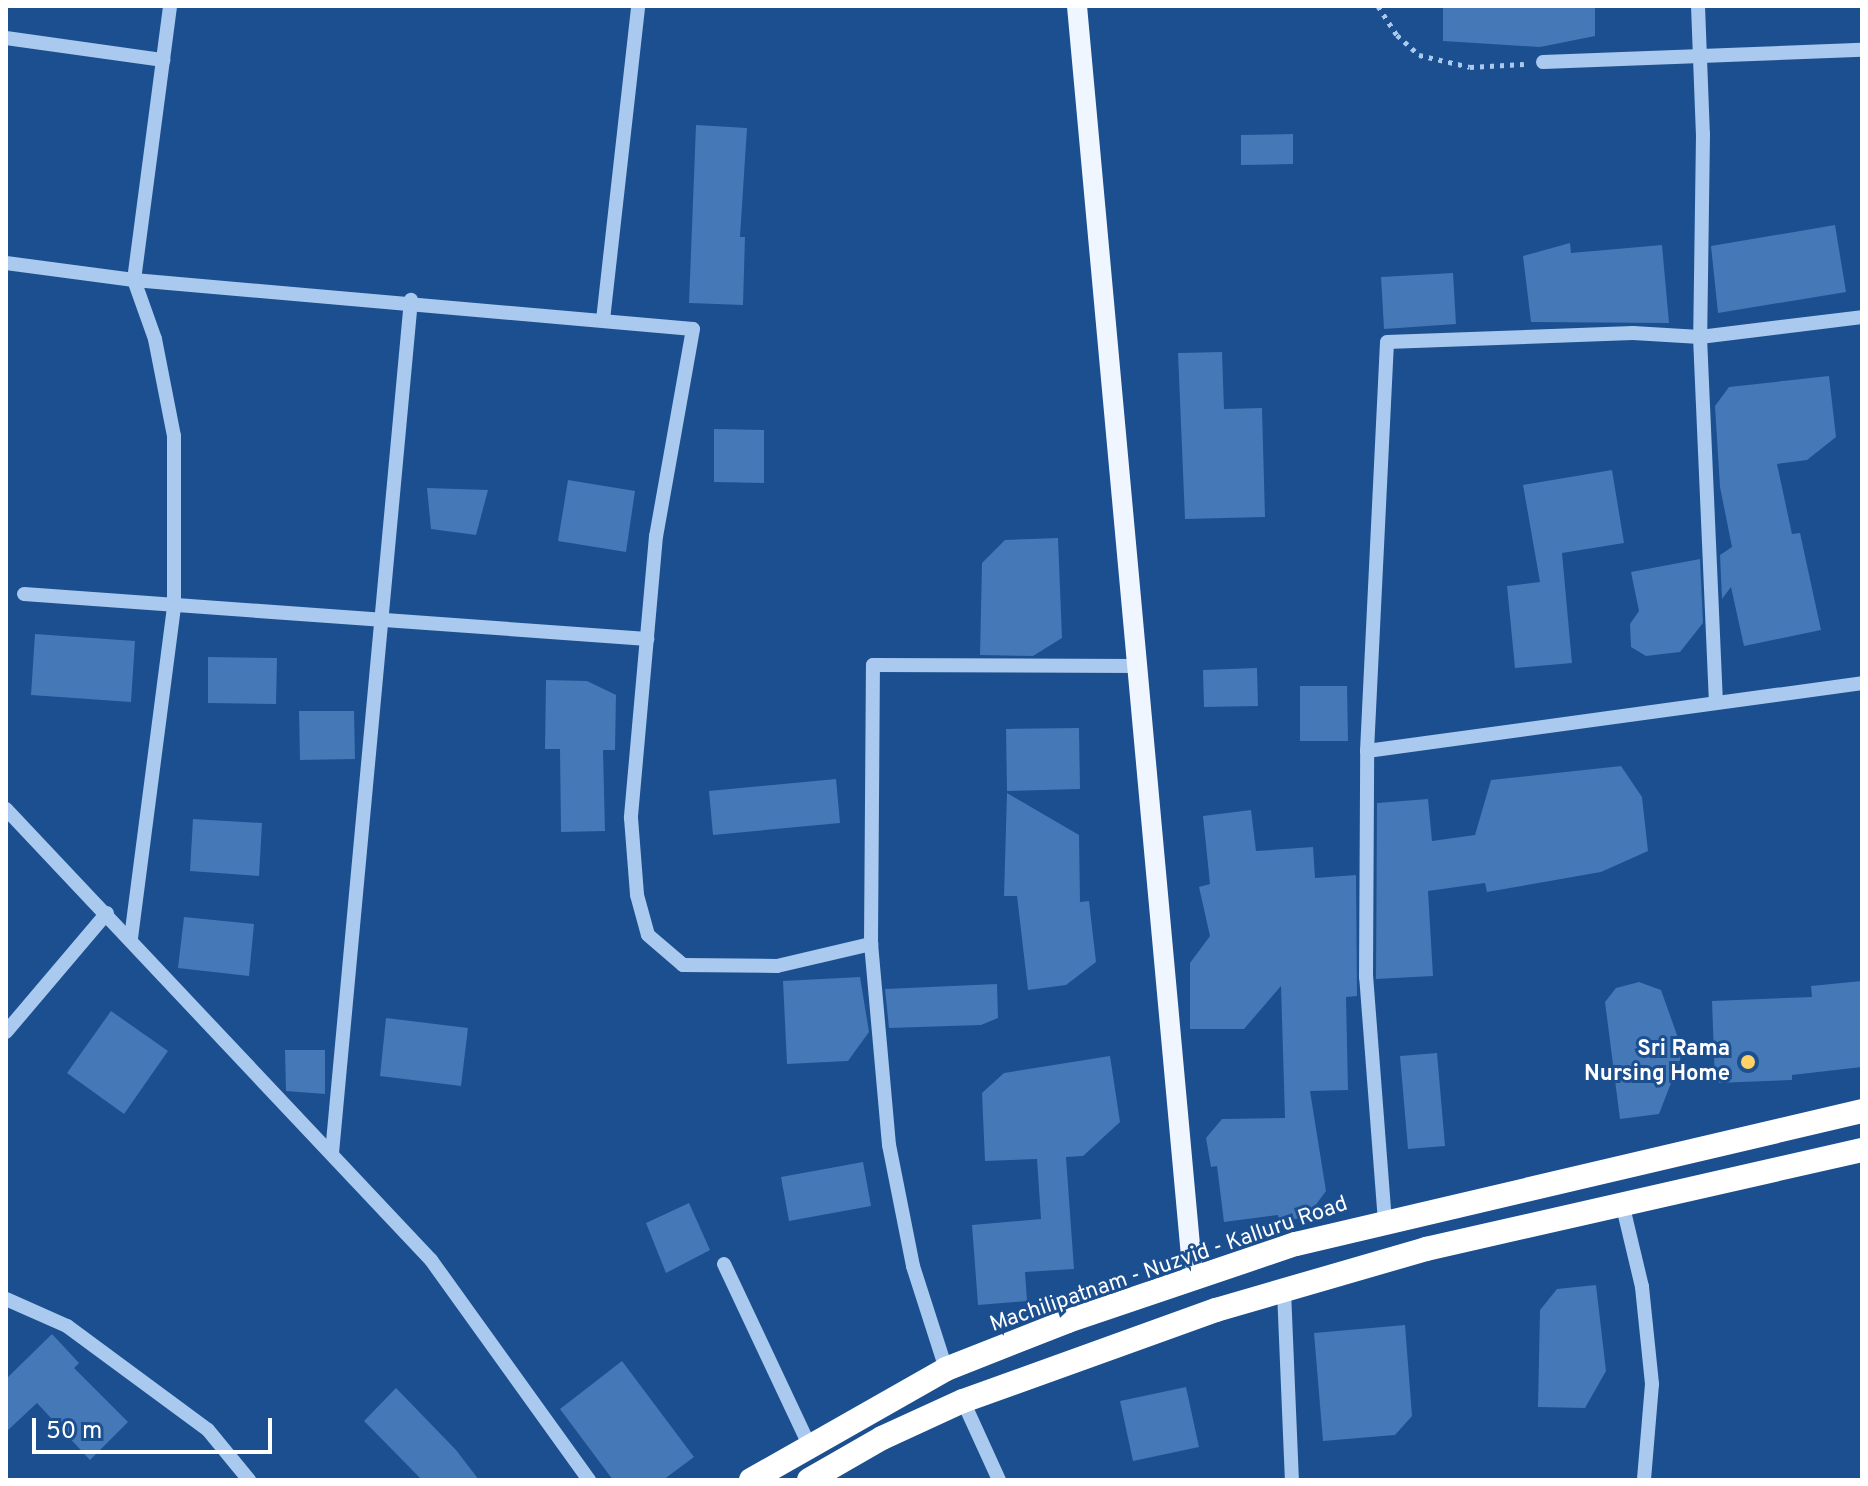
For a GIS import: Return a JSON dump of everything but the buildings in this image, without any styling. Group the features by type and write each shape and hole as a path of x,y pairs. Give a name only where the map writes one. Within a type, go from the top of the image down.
{"highway":[{"name":"Machilipatnam - Nuzvid - Kalluru Road","path":"751,1480 946,1369 1318,1237 1862,1111"},
{"path":"809,1480 882,1438 963,1401 1284,1291 1426,1249 1623,1207 1862,1150"}],"main road":[{"path":"1077,6 1193,1279"}],"street":[{"path":"131,938 174,605 174,436 155,339 134,280 170,6"},
{"path":"603,320 638,6"},
{"path":"1698,6 1702,52 1700,337 1716,701"},
{"path":"6,38 163,60"},
{"path":"1543,62 1702,52 1862,50"},
{"path":"6,263 134,280 411,300 693,329 656,536 631,818 637,895 648,935 683,965 777,966 871,944"},
{"path":"332,1153 411,300"},
{"path":"1385,1222 1366,977 1367,751 1387,342 1633,333 1700,337 1862,317"},
{"path":"24,594 647,639"},
{"path":"946,1369 913,1266 889,1145 871,944 873,665 1137,666"},
{"path":"1367,751 1862,683"},
{"path":"6,809 131,938 431,1260 589,1480"},
{"path":"6,1032 107,913"},
{"path":"1623,1207 1642,1287 1652,1384 1644,1480"},
{"path":"724,1264 809,1445"},
{"path":"1284,1291 1292,1480"},
{"path":"6,1299 67,1326 208,1430 249,1480"},
{"path":"963,1401 999,1480"}],"path":[{"path":"1378,6 1397,35 1419,55 1470,67 1543,62"}],"place":[{"name":"Sri Rama Nursing Home","path":"1748,1062"}]}
